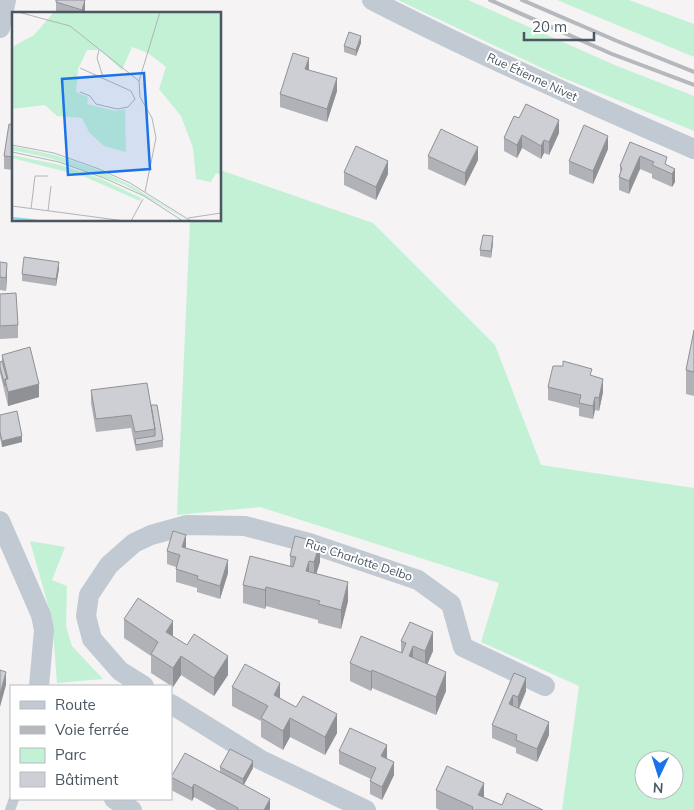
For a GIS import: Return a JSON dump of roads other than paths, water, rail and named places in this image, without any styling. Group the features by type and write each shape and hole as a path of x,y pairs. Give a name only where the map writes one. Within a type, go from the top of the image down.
{"street":[{"path":"0,28 6,0"},
{"name":"Rue Étienne Nivet","path":"372,0 433,32 694,149"},
{"path":"0,521 41,615 44,630 39,685"},
{"name":"Rue Charlotte Delbo","path":"142,685 120,671 92,639 86,616 89,595 109,565 134,544 150,535 187,525 244,526 309,543 418,580 451,604 463,647 545,686"},
{"path":"172,705 261,760 343,805 366,810"},
{"path":"116,800 132,810"}],"railway":[{"path":"490,0 612,54 694,85"},
{"path":"522,0 694,72"}]}
